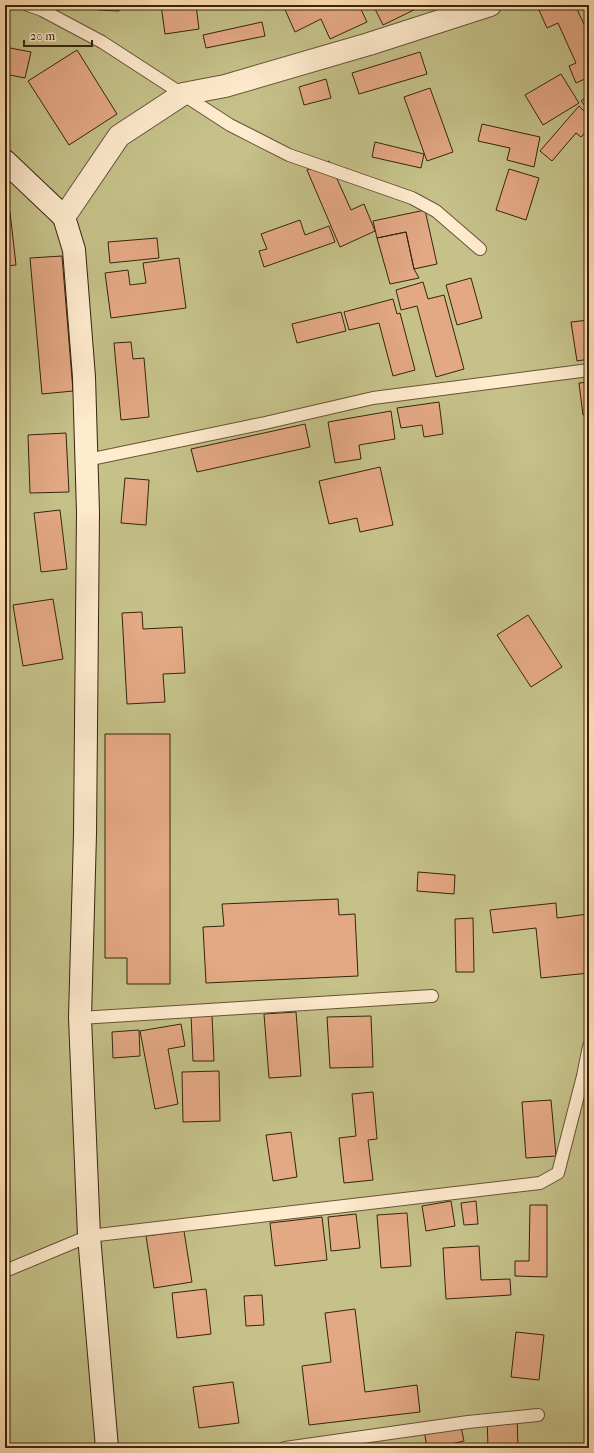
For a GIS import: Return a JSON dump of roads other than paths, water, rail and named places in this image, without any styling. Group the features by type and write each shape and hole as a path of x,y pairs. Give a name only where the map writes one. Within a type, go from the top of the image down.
{"street":[{"path":"64,217 119,136 183,94 225,86 369,44 490,5"},
{"path":"5,161 64,217 74,250 84,377 88,512 85,810 80,1018 89,1236 107,1448"}],"lane":[{"path":"28,5 42,10 102,42 230,126 289,156 418,201 436,211 480,249"},
{"path":"87,460 265,423 373,398 589,370"},
{"path":"80,1018 432,996"},
{"path":"5,1272 89,1236 540,1183 558,1173 583,1076 589,1046"},
{"path":"285,1448 468,1422 538,1415"}]}
